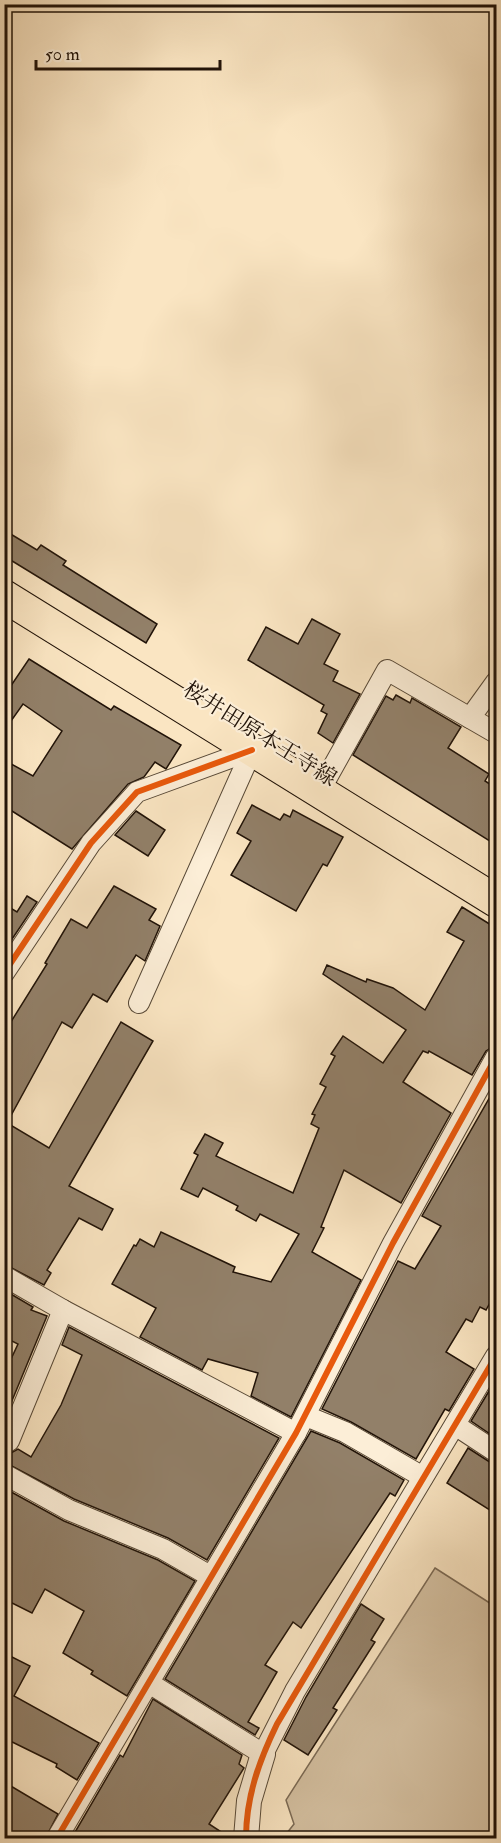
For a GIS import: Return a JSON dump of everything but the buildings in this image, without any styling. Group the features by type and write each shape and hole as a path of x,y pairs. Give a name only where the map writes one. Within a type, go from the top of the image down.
{"main road":[{"name":"桜井田原本王寺線","path":"4,596 496,901"}],"street":[{"path":"319,792 387,670 496,733"},
{"path":"470,718 496,682"},
{"path":"4,973 91,843 137,792 252,750"},
{"path":"139,1004 252,750"},
{"path":"57,1839 296,1434 399,1232 496,1057"},
{"path":"4,1276 63,1310 296,1434"},
{"path":"6,1443 63,1310"},
{"path":"246,1839 249,1801 262,1754 295,1691 496,1356"},
{"path":"306,1416 353,1437 423,1477"},
{"path":"455,1425 496,1452"},
{"path":"4,1474 69,1510 163,1549 202,1572 212,1574"},
{"path":"149,1683 262,1754"}],"shaded area":[{"path":"435,1568 496,1607 496,1838 283,1838 294,1824 286,1800"}],"cycle path":[{"path":"4,973 91,843 137,792 252,750"},
{"path":"57,1838 296,1433 393,1243 496,1057"},
{"path":"246,1838 251,1794 277,1724 496,1356"}]}
